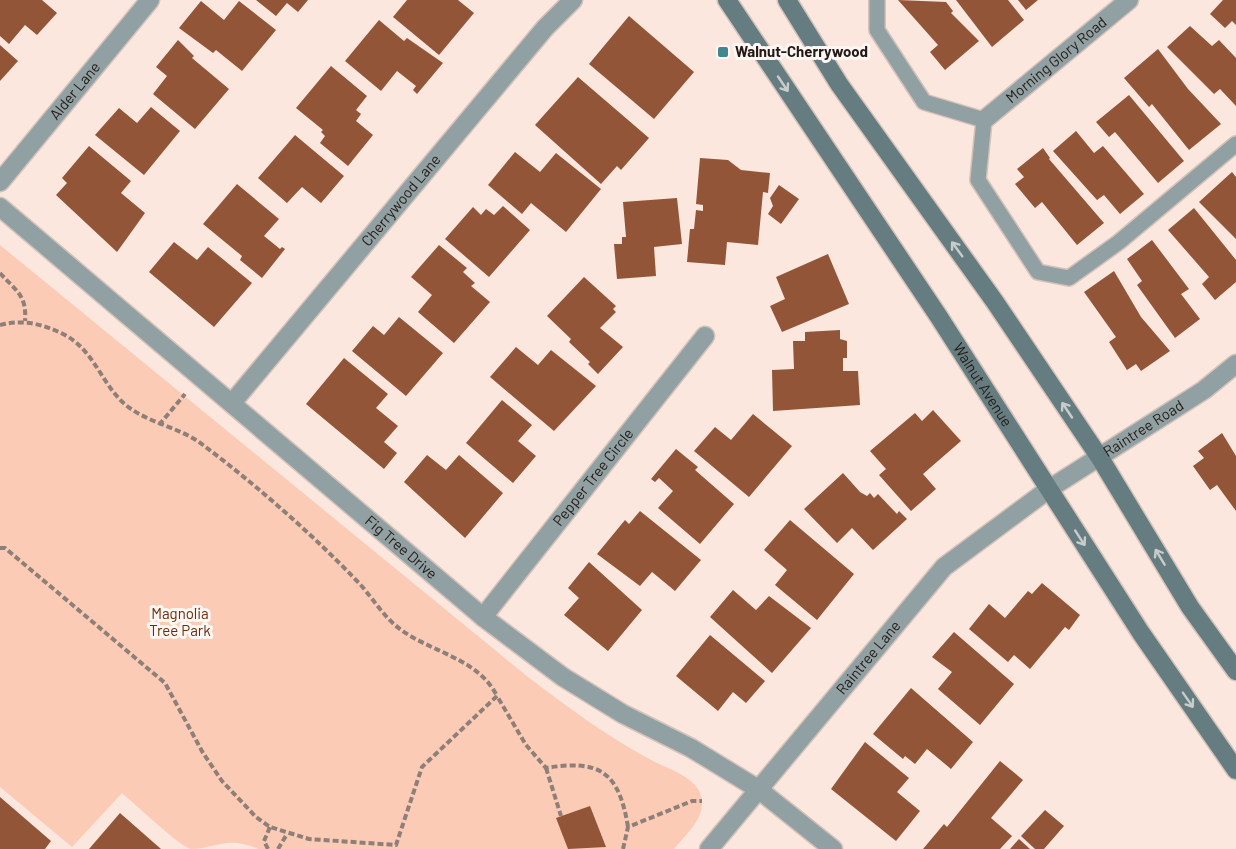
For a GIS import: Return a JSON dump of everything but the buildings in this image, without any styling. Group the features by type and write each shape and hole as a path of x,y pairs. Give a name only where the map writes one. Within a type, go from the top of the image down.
{"main road":[{"name":"Walnut Avenue","path":"727,0 939,317 1141,633 1236,770"},
{"path":"787,0 839,84 995,302 1100,458 1190,607 1236,671"}],"street":[{"name":"Alder Lane","path":"0,182 150,0"},
{"name":"Cherrywood Lane","path":"232,403 545,28 573,0"},
{"name":"Morning Glory Road","path":"984,120 1129,0"},
{"name":"Fig Tree Drive","path":"0,207 483,617 562,677 623,714 692,748 758,789 833,849"},
{"name":"Pepper Tree Circle","path":"483,617 705,336"},
{"name":"Raintree Road","path":"1049,489 1204,390 1236,364"},
{"name":"Raintree Lane","path":"709,849 944,567 1049,489"}],"lane":[{"path":"877,0 877,30 924,102 984,120 978,180 1038,272 1069,278 1119,242 1236,144"}],"path":[{"path":"0,273 23,297 27,306 26,321"},
{"path":"0,325 26,321 67,336 98,367 114,394 143,418 202,444 311,537 357,581 394,624 415,640 464,662 481,674 526,745 546,768 561,816"},
{"path":"159,425 186,393"},
{"path":"0,548 5,548 165,683 203,753 222,781 243,805 270,827 287,834 339,843 395,847 422,767 497,696"},
{"path":"546,768 569,764 600,769 609,776 616,786 625,809 628,827 623,849"},
{"path":"628,827 692,801 702,801"},
{"path":"268,849 264,842 270,827"},
{"path":"278,849 287,834"}],"green space":[{"name":"Magnolia Tree Park","path":"0,245 528,677 605,733 692,782 700,793 701,809 695,824 674,849 258,849 230,843 191,849 167,833 122,793 72,847 0,787"}],"place":[{"name":"Walnut-Cherrywood","path":"723,52"}]}
